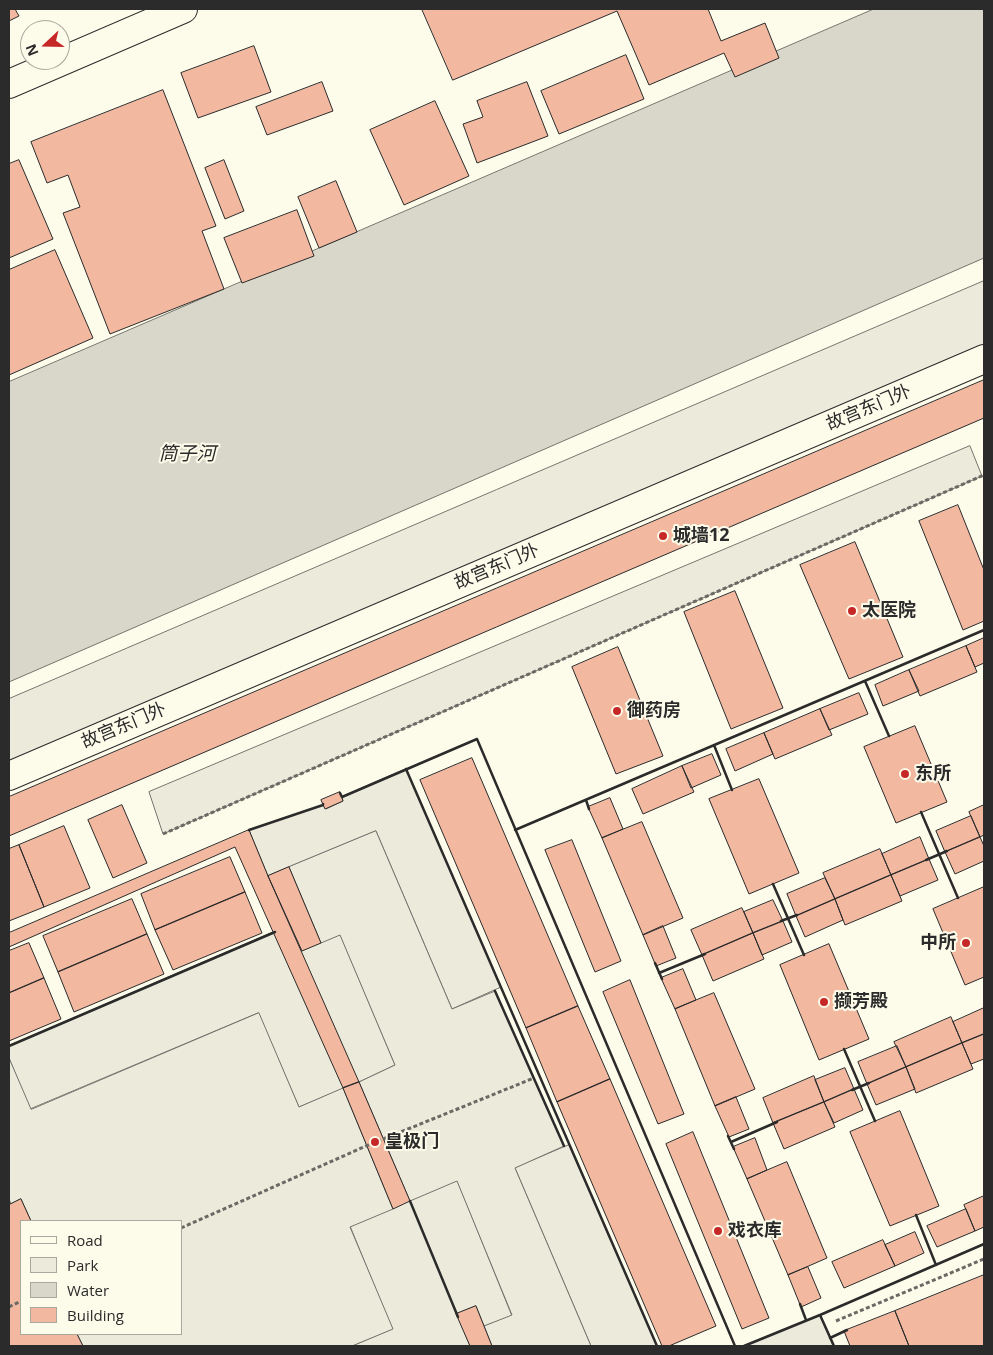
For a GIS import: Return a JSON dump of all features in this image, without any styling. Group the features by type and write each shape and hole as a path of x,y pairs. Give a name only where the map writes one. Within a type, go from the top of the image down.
{"street":[{"path":"9,84 183,9"},
{"name":"故宫东门外","path":"9,776 984,359"}],"path":[{"path":"163,834 984,475"},
{"path":"182,1228 366,1146 534,1078"},
{"path":"836,1321 984,1259"}],"green space":[{"path":"984,281 984,350 9,768 9,699"},
{"path":"406,769 501,987 452,1009 376,831 268,876 249,830 323,805 326,809 343,801 342,797"},
{"path":"290,925 301,951 340,934 395,1065 299,1107 258,1013 30,1109 9,1058 9,1046"},
{"path":"569,1145 657,1346 591,1346 515,1168"},
{"path":"457,1180 512,1316 484,1326 476,1306 457,1314 470,1346 352,1346 392,1329 350,1226"}],"shaded area":[{"path":"970,446 982,476 163,834 149,792"},
{"path":"376,831 452,1009 495,991 564,1146 515,1168 591,1346 492,1346 484,1326 512,1315 457,1181 410,1201 359,1082 395,1065 340,935 321,943 289,867"},
{"path":"259,1013 299,1107 343,1088 393,1209 350,1227 393,1329 352,1346 83,1346 78,1335 182,1335 182,1220 31,1220 21,1199 11,1204 9,1199 9,1058 31,1109"},
{"path":"820,1315 833,1346 743,1346"}],"water":[{"name":"筒子河","path":"874,9 984,9 984,258 9,682 9,382"}],"building":[{"path":"9,9 15,9 19,16 9,21"},
{"path":"422,9 708,9 721,41 765,23 779,58 735,77 724,53 649,85 617,11 453,80"},
{"path":"254,46 271,92 198,118 181,73"},
{"path":"626,55 644,99 559,134 541,91"},
{"path":"322,82 333,111 267,135 256,107"},
{"path":"527,82 548,136 477,163 463,124 483,117 477,101"},
{"path":"163,90 216,226 202,231 224,289 110,334 63,213 80,207 68,175 47,183 31,142"},
{"path":"435,101 469,176 404,205 370,130"},
{"path":"19,160 53,239 9,258 9,164"},
{"path":"224,160 244,211 225,219 205,168"},
{"path":"336,181 357,232 319,248 298,197"},
{"path":"297,210 314,256 242,283 224,238"},
{"path":"55,250 93,338 9,375 9,270"},
{"name":"城墙12","path":"984,380 984,418 9,836 9,797"},
{"path":"958,505 984,570 984,621 963,630 919,521"},
{"name":"太医院","path":"855,542 903,657 849,679 800,565"},
{"path":"735,591 783,708 731,729 684,612"},
{"path":"984,638 984,663 975,667 966,646"},
{"path":"966,646 977,672 920,696 909,670"},
{"name":"御药房","path":"618,647 663,756 616,774 572,667"},
{"path":"909,670 919,691 883,706 875,685"},
{"path":"859,693 868,714 829,730 820,709"},
{"path":"820,709 832,735 775,759 764,733"},
{"name":"东所","path":"915,726 947,802 896,823 864,747"},
{"path":"764,733 773,754 735,771 726,749"},
{"path":"712,754 721,775 691,788 682,766"},
{"path":"472,758 578,1006 526,1028 420,780"},
{"path":"682,766 694,792 643,814 632,789"},
{"path":"759,779 799,873 749,894 709,799"},
{"path":"340,792 343,801 325,809 321,800"},
{"path":"610,798 623,829 602,838 588,807"},
{"path":"122,805 147,863 113,878 88,820"},
{"path":"984,805 984,835 980,837 969,812"},
{"path":"971,816 980,837 945,852 936,831"},
{"path":"642,822 683,918 643,935 602,838"},
{"path":"64,826 90,888 44,907 19,845"},
{"path":"249,830 359,1082 343,1088 235,847 9,947 9,933"},
{"path":"920,837 929,859 891,875 882,854"},
{"path":"980,837 984,846 984,861 955,874 945,852"},
{"path":"572,840 621,961 595,972 545,850"},
{"path":"19,845 44,907 9,921 9,849"},
{"path":"880,849 891,875 835,899 823,873"},
{"path":"230,857 245,892 155,930 141,894"},
{"path":"929,859 938,880 900,896 891,875"},
{"path":"289,867 321,943 302,951 268,876"},
{"path":"891,875 902,901 845,925 835,899"},
{"path":"825,878 835,899 796,916 787,894"},
{"name":"中所","path":"984,887 984,977 965,985 933,909"},
{"path":"245,892 262,933 173,970 155,930"},
{"path":"132,899 147,934 58,972 43,936"},
{"path":"835,899 843,920 805,937 796,916"},
{"path":"773,900 783,921 753,933 744,912"},
{"path":"742,908 753,933 702,955 691,930"},
{"path":"783,921 792,942 762,955 753,933"},
{"path":"663,926 676,958 656,966 643,935"},
{"path":"753,933 764,959 713,981 702,955"},
{"path":"147,934 164,974 74,1012 58,972"},
{"path":"29,943 44,978 9,993 9,951"},
{"name":"撷芳殿","path":"829,944 869,1039 819,1060 780,965"},
{"path":"683,969 696,1000 675,1009 661,978"},
{"path":"44,978 61,1019 9,1041 9,993"},
{"path":"630,980 684,1114 658,1124 603,992"},
{"path":"714,993 755,1089 715,1106 675,1009"},
{"path":"578,1006 610,1079 557,1102 526,1028"},
{"path":"984,1008 984,1034 962,1043 953,1022"},
{"path":"951,1017 962,1043 906,1067 894,1042"},
{"path":"984,1034 984,1059 971,1064 962,1043"},
{"path":"962,1043 973,1069 916,1093 906,1067"},
{"path":"897,1046 906,1067 867,1084 858,1062"},
{"path":"906,1067 915,1089 876,1105 867,1084"},
{"path":"845,1068 854,1089 824,1102 815,1080"},
{"path":"814,1076 824,1102 773,1123 763,1098"},
{"path":"610,1079 716,1326 669,1346 662,1346 557,1102"},
{"name":"皇极门","path":"359,1082 410,1201 393,1209 343,1088"},
{"path":"854,1089 863,1110 834,1123 824,1102"},
{"path":"736,1097 749,1129 729,1137 715,1106"},
{"path":"824,1102 835,1127 784,1149 773,1123"},
{"path":"900,1111 939,1206 890,1226 850,1132"},
{"name":"戏衣库","path":"693,1132 769,1318 742,1329 666,1144"},
{"path":"755,1138 767,1170 747,1179 733,1147"},
{"path":"787,1162 827,1258 788,1275 747,1179"},
{"path":"984,1196 984,1227 975,1231 964,1205"},
{"path":"21,1199 31,1220 20,1220 20,1335 78,1335 83,1346 9,1346 9,1205"},
{"path":"966,1209 975,1231 937,1247 927,1226"},
{"path":"915,1232 924,1253 895,1266 885,1245"},
{"path":"883,1240 895,1266 844,1288 832,1262"},
{"path":"808,1267 821,1298 801,1307 788,1275"},
{"path":"984,1275 984,1345 909,1346 895,1311"},
{"path":"476,1306 492,1346 470,1346 456,1314"},
{"path":"895,1311 909,1346 850,1346 844,1331"}],"wall":[{"path":"515,830 984,630"},
{"path":"865,681 889,736"},
{"path":"340,793 342,797 477,739 735,1346"},
{"path":"714,745 732,790"},
{"path":"406,769 657,1346"},
{"path":"586,800 589,809"},
{"path":"249,830 323,804"},
{"path":"921,812 958,898"},
{"path":"926,860 947,851"},
{"path":"773,884 804,955"},
{"path":"781,921 797,915"},
{"path":"9,1046 275,932"},
{"path":"659,973 705,954"},
{"path":"655,963 662,979"},
{"path":"495,991 564,1146"},
{"path":"844,1049 875,1121"},
{"path":"852,1090 869,1083"},
{"path":"731,1142 777,1122"},
{"path":"728,1136 734,1149"},
{"path":"410,1201 458,1317"},
{"path":"916,1215 936,1265"},
{"path":"820,1315 984,1244"},
{"path":"800,1304 806,1320"},
{"path":"744,1346 820,1315 834,1346"},
{"path":"830,1338 847,1330"}],"place":[{"name":"城墙12","path":"663,536"},
{"name":"太医院","path":"852,611"},
{"name":"御药房","path":"617,711"},
{"name":"东所","path":"905,774"},
{"name":"中所","path":"966,943"},
{"name":"撷芳殿","path":"824,1002"},
{"name":"皇极门","path":"375,1142"},
{"name":"戏衣库","path":"718,1231"}]}
